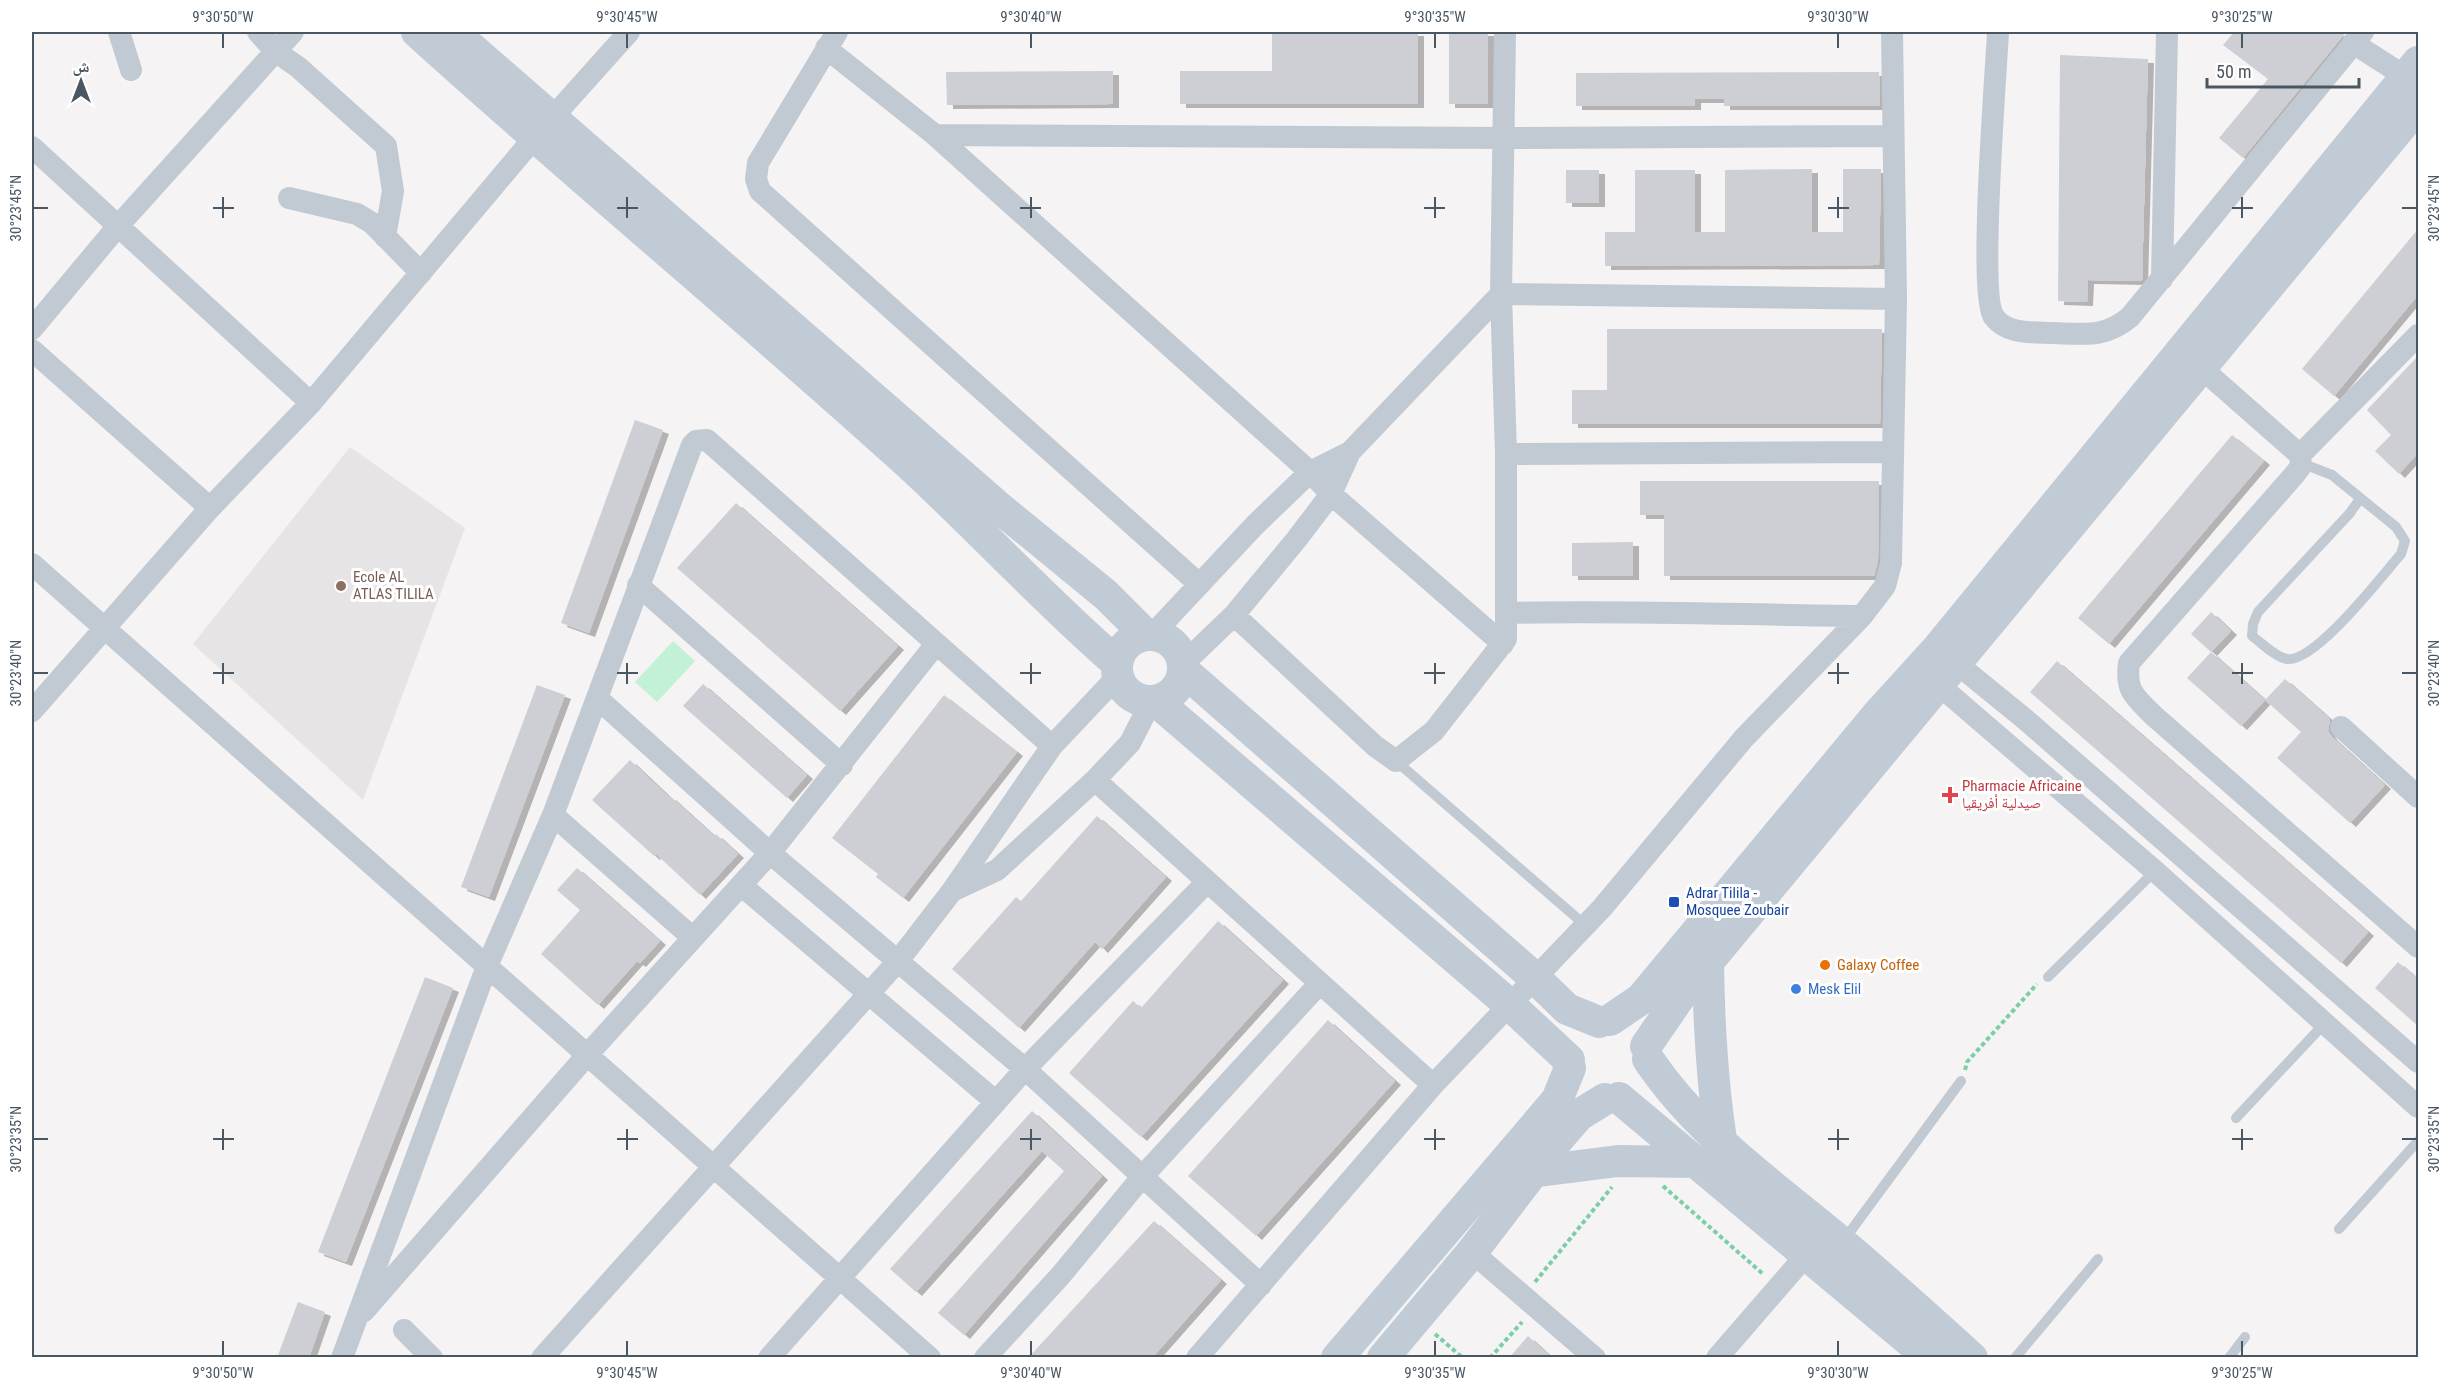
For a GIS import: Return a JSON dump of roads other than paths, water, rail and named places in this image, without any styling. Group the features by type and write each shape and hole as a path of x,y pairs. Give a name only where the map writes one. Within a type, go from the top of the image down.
{"street":[{"path":"119,32 131,70"},
{"path":"258,32 275,51 298,67 386,146 393,191 385,237"},
{"path":"32,329 118,226 293,32"},
{"path":"417,32 543,129 1106,595 1149,635 1161,637 1176,647 1184,667 1567,1009 1632,1028 1709,1154 1807,1254 1930,1358"},
{"path":"453,32 543,129 903,458 1118,670 1127,693 1138,700 1153,701 1175,691 1184,667 1234,615 1331,494 1350,452 1501,294 1896,299"},
{"path":"32,711 210,508 311,403 543,129 629,32"},
{"path":"1234,615 1376,746 1396,761 1434,732 1506,639 1506,454 1501,294 1506,138 1505,32"},
{"path":"1197,1358 1433,1085 1536,979 1585,925 1744,738 1877,599 1888,578 1892,452 1896,299 1892,32"},
{"path":"1383,1358 1472,1252 1531,1172 1579,1115 1612,1099 1631,1093 1640,1084 1646,1072 1647,1053 1677,1001 1939,667 2191,360 2415,74 2358,37 2130,317 2113,330 2104,333 2014,330 1995,318 1988,301 1998,32"},
{"path":"2162,279 2167,32"},
{"path":"1199,584 760,191 756,179 758,164 832,40 1310,472 1331,494 1503,644"},
{"path":"2191,360 2418,106"},
{"path":"935,135 1506,138 1893,136"},
{"path":"32,147 311,403"},
{"path":"289,198 357,214 372,223 420,273"},
{"path":"2418,335 2301,459 2295,474 2130,663 2126,681 2134,696 2154,716 2418,947"},
{"path":"32,350 210,508"},
{"path":"2191,360 2301,459"},
{"path":"342,1358 487,966 553,815 638,585 692,446 696,441 707,440 1052,746"},
{"path":"542,1358 898,960 952,891 1052,746 1118,670 1127,645 1149,635 1310,472 1350,452"},
{"path":"1506,454 1892,452"},
{"path":"32,564 930,1358"},
{"path":"638,585 842,765"},
{"path":"1507,614 1607,611 1690,615 1862,616"},
{"path":"357,1318 588,1054 770,853 936,644"},
{"path":"1939,667 2155,871 2418,1107"},
{"path":"1337,1358 1557,1100 1577,1036 1587,1027 1604,1021 1641,999 1878,714 1939,667"},
{"path":"1939,667 2026,720 2418,1062"},
{"path":"597,698 770,853 1025,1069 1261,1285"},
{"path":"952,891 997,870 1095,780 1130,743 1153,701"},
{"path":"1153,701 1511,1006 1569,1064 1575,1080 1583,1090 1612,1099 1709,1154 1842,1243 1972,1358"},
{"path":"2341,727 2418,797"},
{"path":"1095,780 1433,1085"},
{"path":"553,815 693,938"},
{"path":"770,1358 1025,1069 1207,882"},
{"path":"741,885 996,1102"},
{"path":"1708,964 1712,1082 1709,1154"},
{"path":"985,1358 1061,1275 1142,1177 1320,983"},
{"path":"1531,1172 1709,1154"},
{"path":"1472,1252 1595,1358"},
{"path":"1717,1358 1807,1254"},
{"path":"404,1330 432,1358"}],"lane":[{"path":"2301,459 2331,475 2396,527 2405,541 2401,554 2334,630 2307,654 2290,659 2281,657 2252,636 2253,624 2258,612 2360,500"},
{"path":"1396,761 1585,925"},
{"path":"2048,977 2155,871"},
{"path":"2236,1118 2324,1024"},
{"path":"1842,1243 1961,1081"},
{"path":"2339,1229 2418,1141"},
{"path":"2014,1358 2098,1259"},
{"path":"2229,1358 2245,1337"}],"place":[{"name":"Ecole AL ATLAS TILILA","path":"341,586"},
{"name":"Pharmacie Africaine صيدلية أفريقيا","path":"1950,795"},
{"name":"Adrar Tilila - Mosquee Zoubair","path":"1674,902"},
{"name":"Galaxy Coffee","path":"1825,965"},
{"name":"Mesk Elil","path":"1796,989"}]}
